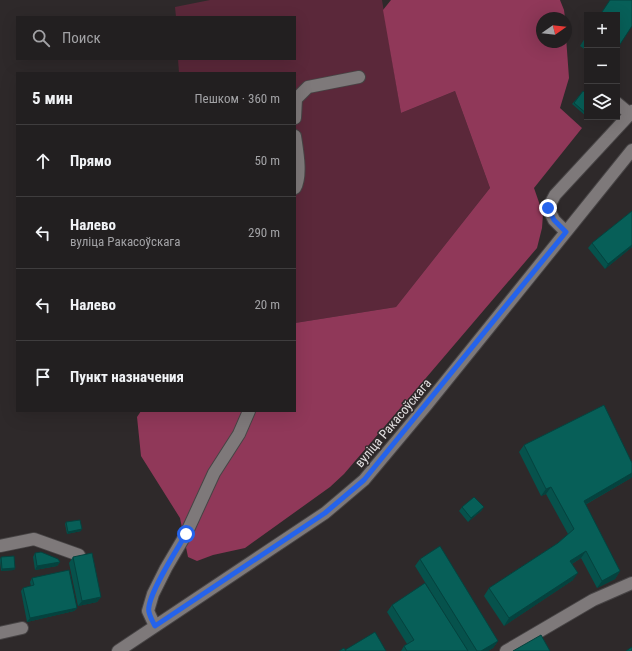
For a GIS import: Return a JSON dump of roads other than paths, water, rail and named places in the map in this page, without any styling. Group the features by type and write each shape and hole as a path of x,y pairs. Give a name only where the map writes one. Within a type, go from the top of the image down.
{"street":[{"path":"296,99 308,87 359,76"},
{"path":"566,232 554,220 548,208 555,195 631,113 620,105"},
{"path":"296,143 299,165 296,186"},
{"name":"вуліца Ракасоўскага","path":"118,651 325,513 364,480 632,150"},
{"path":"155,626 148,611 153,594 186,534 214,473 239,434 249,412"},
{"path":"0,546 34,539 79,555"},
{"path":"506,651 593,600 632,583"},
{"path":"0,633 22,628"}]}
